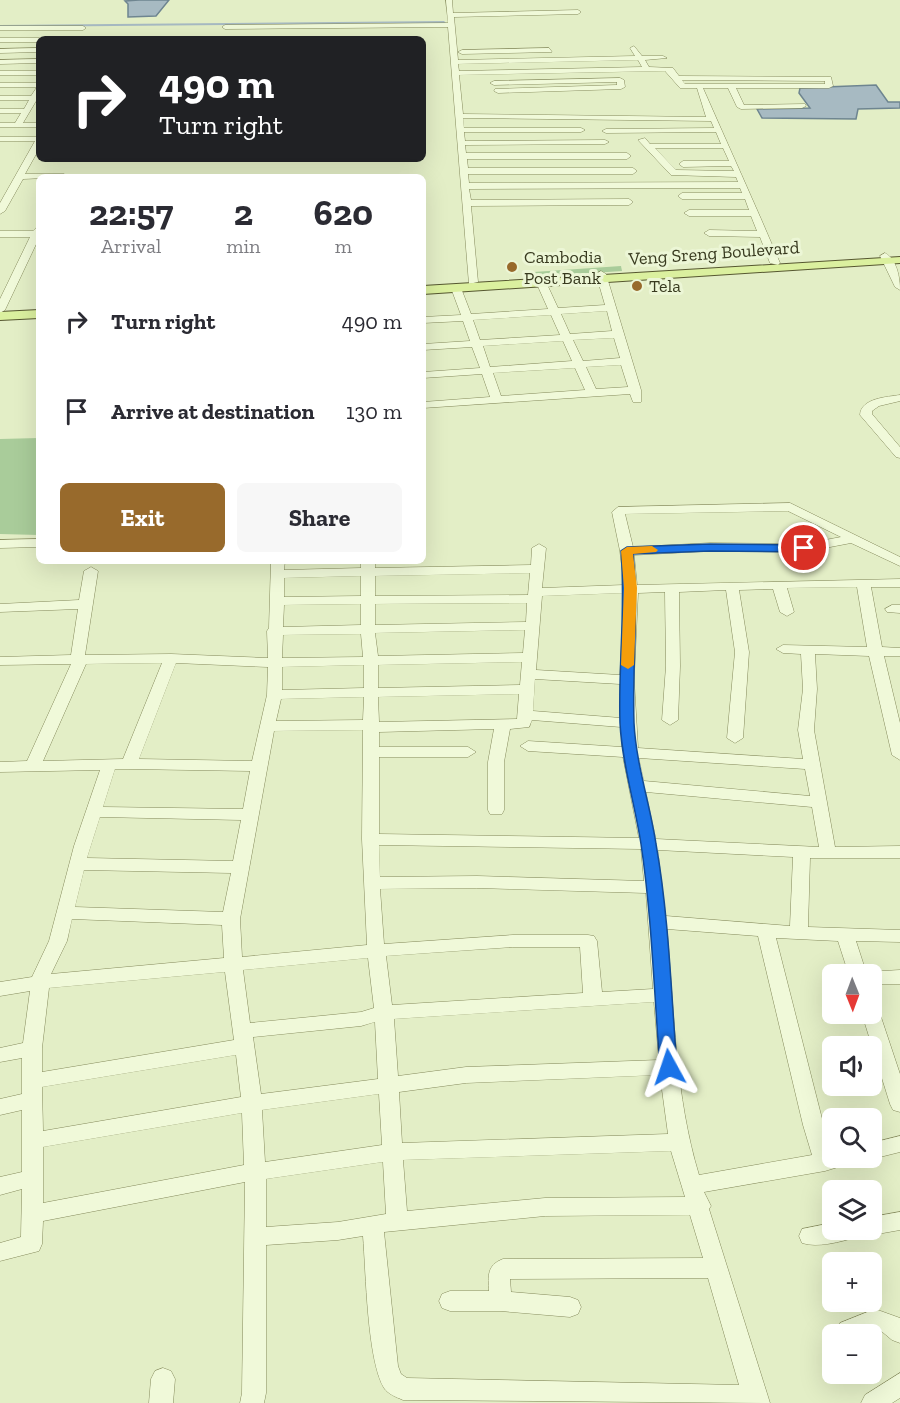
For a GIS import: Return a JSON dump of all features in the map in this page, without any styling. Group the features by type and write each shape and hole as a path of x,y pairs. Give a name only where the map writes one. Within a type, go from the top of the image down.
{"main road":[{"name":"Veng Sreng Boulevard","path":"426,285 894,258"},
{"name":"Veng Sreng Boulevard","path":"713,269 775,263 894,258"},
{"name":"Veng Sreng Boulevard","path":"426,290 602,276"},
{"path":"0,310 36,309"},
{"path":"0,316 36,314"}],"street":[{"path":"449,0 473,282"},
{"path":"450,15 496,10 551,9 578,12"},
{"path":"225,27 451,25"},
{"path":"0,28 83,28"},
{"path":"1,41 8,31"},
{"path":"71,36 74,31"},
{"path":"1,41 36,40"},
{"path":"453,52 491,48 512,51 556,50"},
{"path":"622,48 637,48 646,69"},
{"path":"0,51 36,50"},
{"path":"512,51 526,91"},
{"path":"454,62 663,58"},
{"path":"0,62 36,61"},
{"path":"455,73 668,69 675,78 683,86 829,86 828,79 675,78"},
{"path":"0,73 36,73"},
{"path":"496,87 526,91 621,87 620,80 526,91"},
{"path":"0,86 36,87"},
{"path":"731,86 743,107 802,106"},
{"path":"700,88 711,118"},
{"path":"18,125 36,94"},
{"path":"736,96 747,96"},
{"path":"0,98 34,98"},
{"path":"511,107 514,116"},
{"path":"0,111 26,111"},
{"path":"459,116 514,116 534,112 579,116 711,118 716,120 775,263"},
{"path":"579,116 601,202"},
{"path":"0,125 36,125"},
{"path":"460,130 581,130"},
{"path":"606,131 720,130"},
{"path":"0,139 36,140"},
{"path":"461,142 605,142"},
{"path":"728,150 645,143 674,173 740,174"},
{"path":"1,206 36,145"},
{"path":"656,155 728,150"},
{"path":"462,156 627,156"},
{"path":"665,164 734,163"},
{"path":"464,171 633,171"},
{"path":"18,176 36,176"},
{"path":"465,186 743,185"},
{"path":"0,189 11,189"},
{"path":"682,196 748,196"},
{"path":"466,203 629,202"},
{"path":"689,213 755,213"},
{"path":"0,234 36,231"},
{"path":"0,310 36,233"},
{"path":"709,233 764,234"},
{"path":"894,258 900,287"},
{"path":"426,405 592,393 636,395 602,276"},
{"path":"541,282 592,393"},
{"path":"456,288 497,400"},
{"path":"426,320 612,308"},
{"path":"426,347 619,334"},
{"path":"426,375 626,361"},
{"path":"900,398 875,403 866,410 866,415 900,454"},
{"path":"373,1227 386,1366 393,1382 403,1389 756,1400 700,1206 679,1142 669,1067 649,844 630,751 627,723 631,588 627,551 618,512 622,510 790,507 900,562"},
{"path":"627,551 710,547 804,548 828,545 853,538"},
{"path":"0,544 36,543"},
{"path":"268,726 524,724 539,548"},
{"path":"368,567 368,629 371,660 369,752 371,883 375,952 384,1013 390,1084 397,1221"},
{"path":"252,1403 254,1393 254,1172 252,1103 233,964 231,919 273,695 277,568 536,569"},
{"path":"33,766 80,660 77,653 92,571"},
{"path":"863,583 876,652 900,755"},
{"path":"779,584 787,612"},
{"path":"277,601 534,595 631,588 900,584"},
{"path":"732,586 741,652 735,738"},
{"path":"670,720 673,666 672,587"},
{"path":"0,608 86,604"},
{"path":"274,631 531,626"},
{"path":"783,649 900,652"},
{"path":"808,650 810,689 806,730 828,853"},
{"path":"0,661 171,658 275,663 529,657"},
{"path":"129,764 171,658"},
{"path":"530,674 627,680"},
{"path":"273,695 526,689"},
{"path":"525,715 627,723"},
{"path":"496,810 496,762 503,724"},
{"path":"528,746 813,765"},
{"path":"369,752 468,752"},
{"path":"1,771 33,766 129,764 260,766"},
{"path":"0,1252 31,1244 33,1214 32,1048 40,982 45,965 58,941 78,864 109,765"},
{"path":"637,786 819,802"},
{"path":"95,812 250,815"},
{"path":"370,839 649,844 828,853 900,852"},
{"path":"799,933 802,852"},
{"path":"78,864 239,867"},
{"path":"371,883 477,882 654,887"},
{"path":"66,913 231,919"},
{"path":"657,922 799,933 900,936"},
{"path":"765,930 810,1113 822,1138"},
{"path":"845,934 855,964"},
{"path":"0,989 40,982 450,944 513,941 588,942 593,999"},
{"path":"882,977 900,977"},
{"path":"0,1107 33,1090 244,1039 384,1013 663,995"},
{"path":"874,1024 900,1104"},
{"path":"0,1055 32,1048"},
{"path":"31,1141 252,1103 466,1075 669,1067"},
{"path":"33,1214 254,1172 392,1152 679,1142"},
{"path":"882,1148 900,1144"},
{"path":"693,1185 822,1162"},
{"path":"0,1186 33,1178"},
{"path":"254,1237 373,1227 397,1221 545,1207 700,1206"},
{"path":"882,1224 900,1221"},
{"path":"810,1236 822,1234"},
{"path":"500,1301 499,1273 503,1269 717,1268"},
{"path":"450,1301 500,1301 570,1307"},
{"path":"862,1324 876,1318 884,1319 900,1333"},
{"path":"161,1403 163,1379"},
{"path":"873,1403 900,1384"}],"green space":[{"path":"621,266 622,271 534,277 534,272"},
{"path":"36,438 36,535 0,534 0,439"}],"shaded area":[{"path":"169,0 156,16 128,17 128,4 125,1"},
{"path":"876,85 888,102 900,102 900,108 858,109 856,119 762,118 757,109 810,108 799,93 800,88"}],"waterway":[{"path":"0,26 444,22"}],"slow traffic":[{"path":"628,665 631,588 627,551 652,550"}],"place":[{"name":"Cambodia Post Bank","path":"512,267"},
{"name":"Tela","path":"637,286"}],"route":[{"path":"669,1067 649,844 630,751 627,723 631,588 627,551 710,547 804,548"}]}
